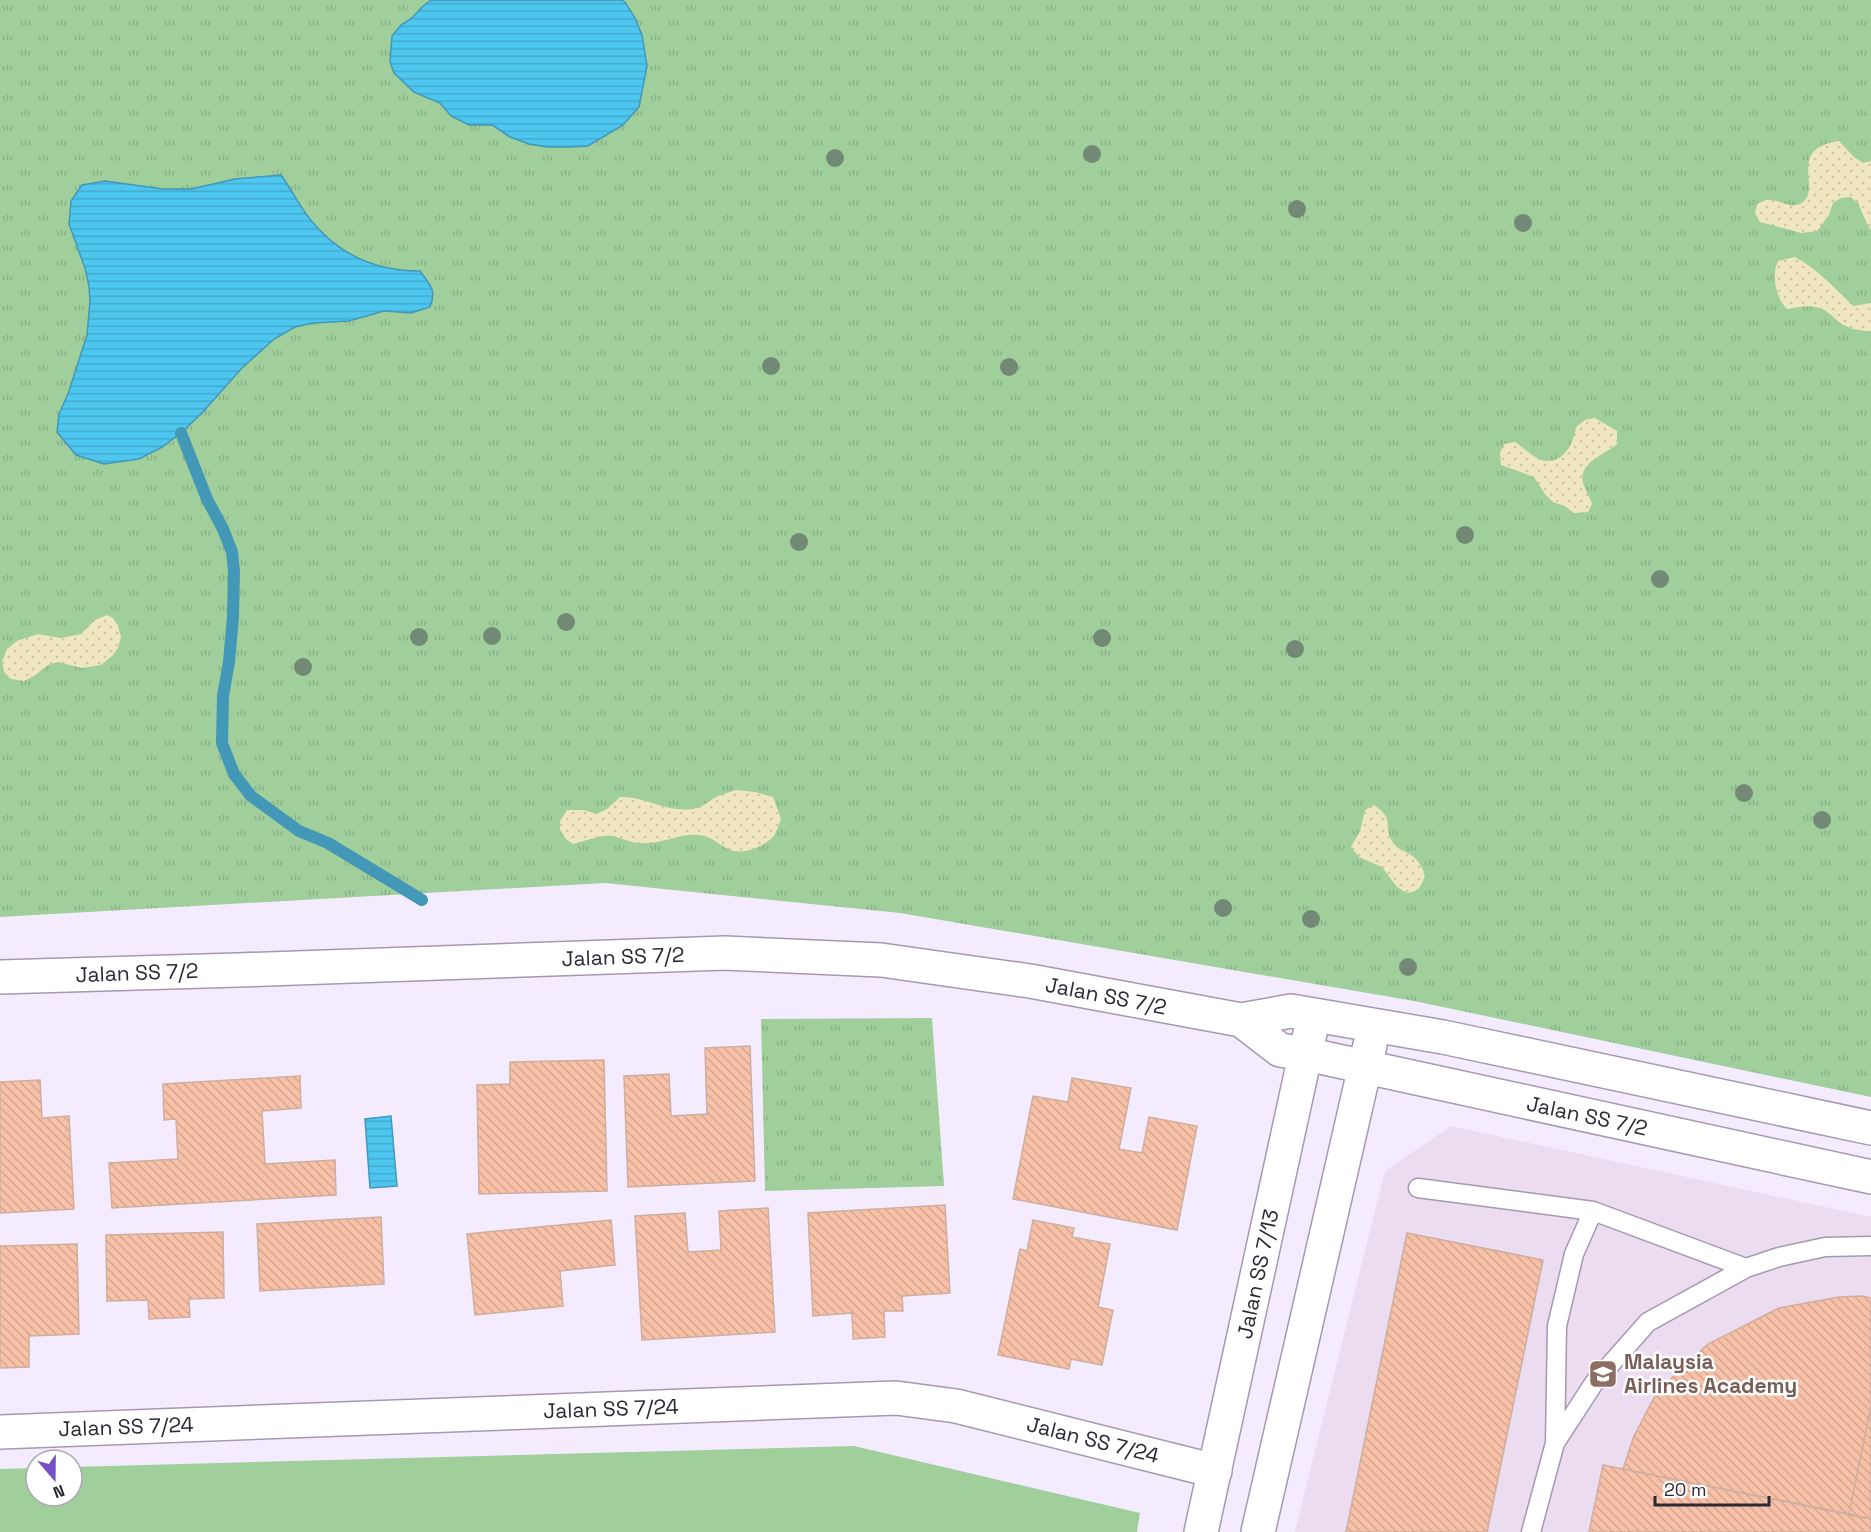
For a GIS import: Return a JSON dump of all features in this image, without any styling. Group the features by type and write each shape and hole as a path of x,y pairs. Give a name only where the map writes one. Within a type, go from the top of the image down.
{"street":[{"name":"Jalan SS 7/2","path":"0,977 725,953 880,960 1030,981 1241,1020 1291,1011 1374,1025 1443,1037 1871,1128"},
{"name":"Jalan SS 7/13","path":"1201,1532 1314,1016"},
{"name":"Jalan SS 7/2","path":"1241,1020 1280,1050 1306,1053 1871,1177"},
{"path":"1258,1532 1374,1025"},
{"name":"Jalan SS 7/24","path":"0,1432 896,1398 956,1406 1215,1471"}],"lane":[{"path":"1418,1188 1593,1211 1746,1268"},
{"path":"1531,1532 1555,1443 1557,1326 1574,1254 1593,1211"},
{"path":"1555,1443 1594,1383 1648,1322 1746,1268 1779,1257 1825,1247 1871,1246"}],"shaded area":[{"name":"Malaysia Airlines Academy","path":"1451,1126 1871,1217 1871,1532 1295,1532 1385,1171"}],"green space":[{"path":"0,0 1871,0 1871,1097 1414,1001 900,913 605,883 0,917"},
{"path":"932,1018 944,1186 765,1191 761,1019"},
{"path":"854,1446 1140,1513 1137,1532 0,1532 0,1469 24,1468 24,1508 84,1508 84,1467"}],"sand":[{"path":"1839,141 1863,163 1871,161 1871,230 1858,203 1850,197 1841,198 1833,203 1829,215 1817,231 1801,233 1760,222 1755,213 1757,204 1766,200 1789,205 1803,202 1808,195 1808,168 1814,151 1823,145"},
{"path":"1795,257 1818,273 1853,306 1871,303 1871,331 1847,326 1819,308 1808,306 1787,309 1777,293 1775,273 1778,261"},
{"path":"1595,418 1617,431 1617,444 1593,460 1584,471 1582,478 1592,504 1588,512 1574,513 1565,506 1553,502 1534,477 1501,465 1500,453 1504,444 1515,442 1539,459 1547,461 1559,458 1569,447 1576,427 1585,420"},
{"path":"107,615 113,618 121,637 113,655 101,665 82,668 58,662 48,665 24,681 11,679 4,672 2,662 7,649 17,641 38,634 60,638 81,634 95,620"},
{"path":"736,790 773,797 781,819 770,840 746,851 728,849 699,835 648,843 603,836 573,844 560,830 560,821 567,810 584,810 596,814 607,809 620,797 629,797 683,810 700,807 718,796"},
{"path":"1374,805 1387,818 1394,844 1415,858 1425,874 1421,885 1415,891 1407,893 1397,887 1382,867 1359,857 1351,847 1360,831 1365,810"}],"water":[{"path":"431,0 621,0 625,2 642,35 647,66 639,107 623,125 588,146 569,147 529,144 510,137 492,125 469,125 451,116 440,103 414,92 394,73 390,62 392,36 401,25"},
{"path":"281,175 309,218 332,242 345,251 388,268 420,271 433,292 430,307 411,313 384,311 349,321 313,323 295,327 274,339 242,368 202,413 162,447 139,459 104,464 76,455 57,432 59,414 68,394 87,335 89,286 69,224 71,201 82,185 105,181 163,189 191,189 235,179"},
{"path":"391,1116 397,1186 370,1188 365,1119"}],"building":[{"path":"750,1046 755,1181 628,1187 624,1076 669,1074 671,1116 707,1114 705,1048"},
{"path":"604,1060 607,1191 479,1194 477,1085 510,1084 510,1062"},
{"path":"300,1076 301,1108 262,1111 265,1164 335,1160 336,1195 112,1208 109,1163 178,1159 176,1119 164,1120 163,1084"},
{"path":"1072,1078 1131,1088 1119,1149 1142,1153 1149,1117 1197,1126 1177,1230 1013,1199 1033,1096 1068,1102"},
{"path":"40,1080 42,1118 69,1116 74,1209 0,1213 0,1082"},
{"path":"945,1205 950,1293 902,1296 903,1311 884,1311 885,1337 853,1339 852,1313 813,1316 808,1213"},
{"path":"768,1208 775,1332 642,1340 635,1216 685,1213 688,1252 721,1250 719,1211"},
{"path":"381,1217 384,1284 260,1291 257,1224"},
{"path":"611,1220 615,1265 560,1271 563,1306 475,1315 467,1234"},
{"path":"1033,1220 1074,1228 1072,1237 1110,1244 1098,1307 1113,1310 1102,1365 1071,1359 1069,1369 998,1355 1020,1249 1027,1251"},
{"path":"223,1232 224,1298 189,1299 190,1317 149,1319 148,1300 107,1301 106,1235"},
{"path":"1407,1233 1543,1260 1487,1532 1346,1532"},
{"path":"77,1244 79,1334 29,1336 29,1367 0,1368 0,1246"},
{"path":"1839,1297 1871,1298 1871,1406 1849,1514 1623,1469 1634,1436 1654,1398 1677,1372 1708,1344 1779,1308"},
{"path":"1871,1406 1871,1519 1849,1514"},
{"path":"1603,1465 1871,1519 1871,1532 1589,1532"}],"waterway":[{"path":"181,433 207,499 232,552 233,616 223,696 222,743 234,774 251,796 299,831 328,843 422,900"}],"place":[{"name":"Malaysia Airlines Academy","path":"1603,1374"}]}
